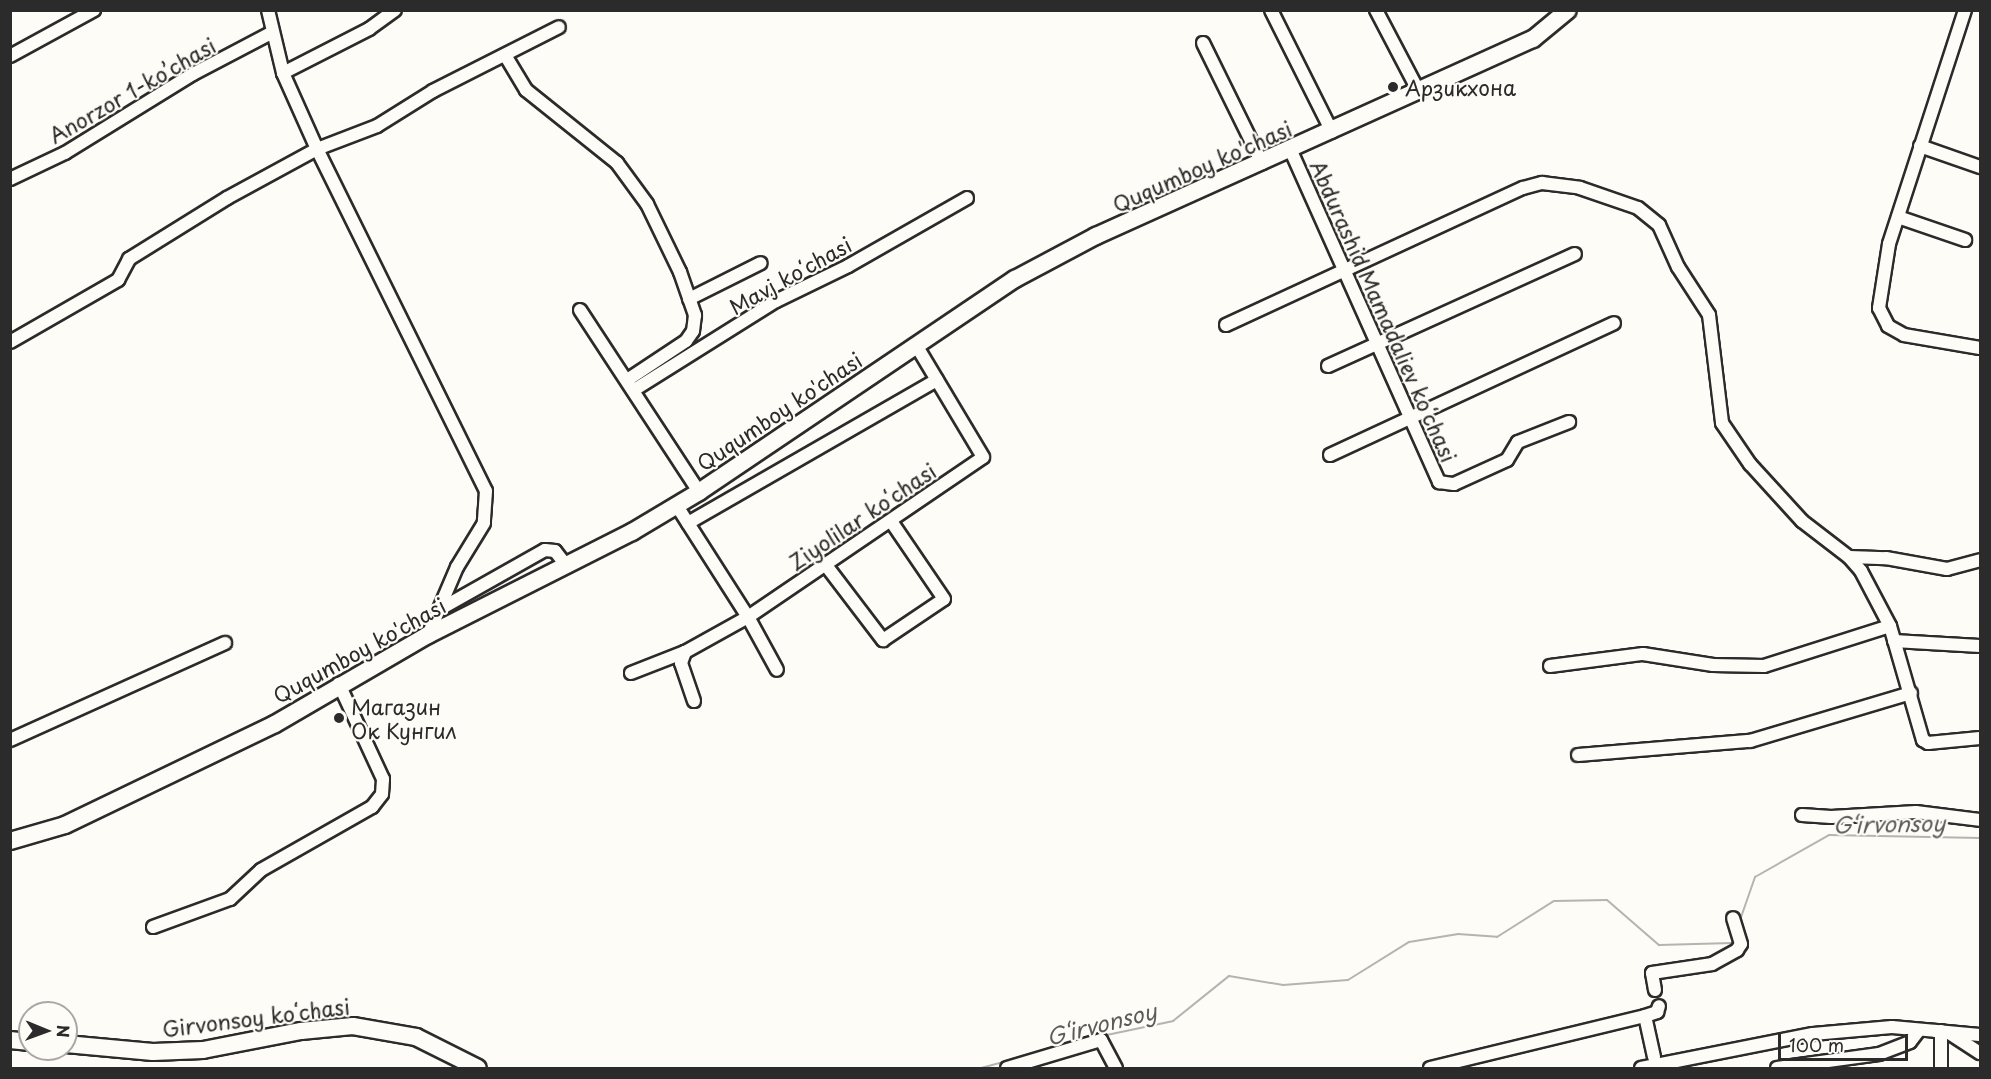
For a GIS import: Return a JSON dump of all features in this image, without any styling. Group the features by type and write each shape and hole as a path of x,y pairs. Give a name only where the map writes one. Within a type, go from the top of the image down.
{"main road":[{"name":"Ququmboy ko'chasi","path":"10,841 65,825 275,723 339,684 428,635 677,506 1015,279 1086,242 1291,151 1533,39 1568,10"},
{"name":"Girvonsoy koʻchasi","path":"78,1045 153,1052 203,1050 301,1031 353,1026 416,1037 478,1068"}],"street":[{"path":"10,56 94,10"},
{"path":"268,10 283,73 317,149 486,491 484,523 458,567 442,608 428,635"},
{"path":"283,73 369,29 395,10"},
{"path":"1271,10 1332,132"},
{"path":"1376,10 1419,92"},
{"path":"1965,10 1898,217 1879,298 1888,326 1904,335 1980,348"},
{"path":"10,342 118,280 129,259 227,198 317,149 377,126 433,91 559,27"},
{"name":"Аnorzor 1-koʼchasi","path":"10,179 64,153 192,74 273,32"},
{"path":"1203,43 1262,163"},
{"path":"505,55 526,90 617,163 647,204 690,299 695,315 690,336 631,385"},
{"path":"1920,146 1980,167"},
{"name":"Abdurashid Mamadaliev koʻchasi","path":"1291,151 1412,417 1439,482 1444,485 1454,484 1507,460 1518,442 1569,422"},
{"path":"1226,325 1523,188 1542,183 1580,188 1638,208 1659,225 1678,267 1709,315 1716,396 1722,423 1732,441 1802,521 1850,557 1877,598 1890,626 1925,742 1980,738"},
{"name":"Mavj koʻchasi","path":"631,385 776,301 848,266 967,198"},
{"path":"1898,217 1965,240"},
{"path":"1328,366 1575,254"},
{"name":"Mavj koʻchasi","path":"690,299 761,263"},
{"path":"580,310 699,492"},
{"path":"1330,455 1614,323"},
{"path":"688,523 937,381 916,345"},
{"name":"Ziyolilar koʻchasi","path":"631,673 685,652 748,617 983,457 937,381"},
{"path":"677,506 748,617 777,670"},
{"path":"825,564 883,640 944,599 891,521"},
{"path":"442,608 516,558 545,550 555,551 565,564"},
{"path":"1850,557 1886,558 1947,569 1980,560"},
{"path":"1551,666 1627,659 1643,654 1713,665 1764,666 1890,626"},
{"path":"1894,641 1980,646"},
{"path":"10,740 225,643"},
{"path":"685,652 681,663 694,701"},
{"path":"153,927 230,899 261,870 372,807 382,794 383,779 339,684"},
{"path":"1578,755 1750,741 1911,693"},
{"path":"1802,815 1831,817 1916,812 1980,820"},
{"path":"1655,990 1652,973 1712,964 1737,950 1741,944 1733,918"},
{"path":"1431,1068 1645,1016 1657,1012 1659,1006"},
{"path":"1645,1016 1654,1057"},
{"path":"1641,1068 1683,1064 1813,1034 1892,1027 1980,1035"},
{"path":"1777,1068 1879,1054 1910,1042 1919,1029"},
{"path":"1943,1031 1980,1053"},
{"path":"1941,1068 1943,1031"},
{"path":"1007,1068 1101,1040 1116,1068"}],"waterway":[{"name":"G‘irvonsoy","path":"1739,923 1755,877 1829,835 1980,838"},
{"name":"G‘irvonsoy","path":"1102,1036 1173,1021 1229,976 1283,985 1348,980 1409,942 1458,934 1497,937 1554,901 1607,900 1659,945 1732,943 1734,937"},
{"name":"G‘irvonsoy","path":"981,1068 1019,1058"}],"place":[{"name":"Арзикхона","path":"1393,87"},
{"name":"Магазин Ок Кунгил","path":"339,718"}]}
